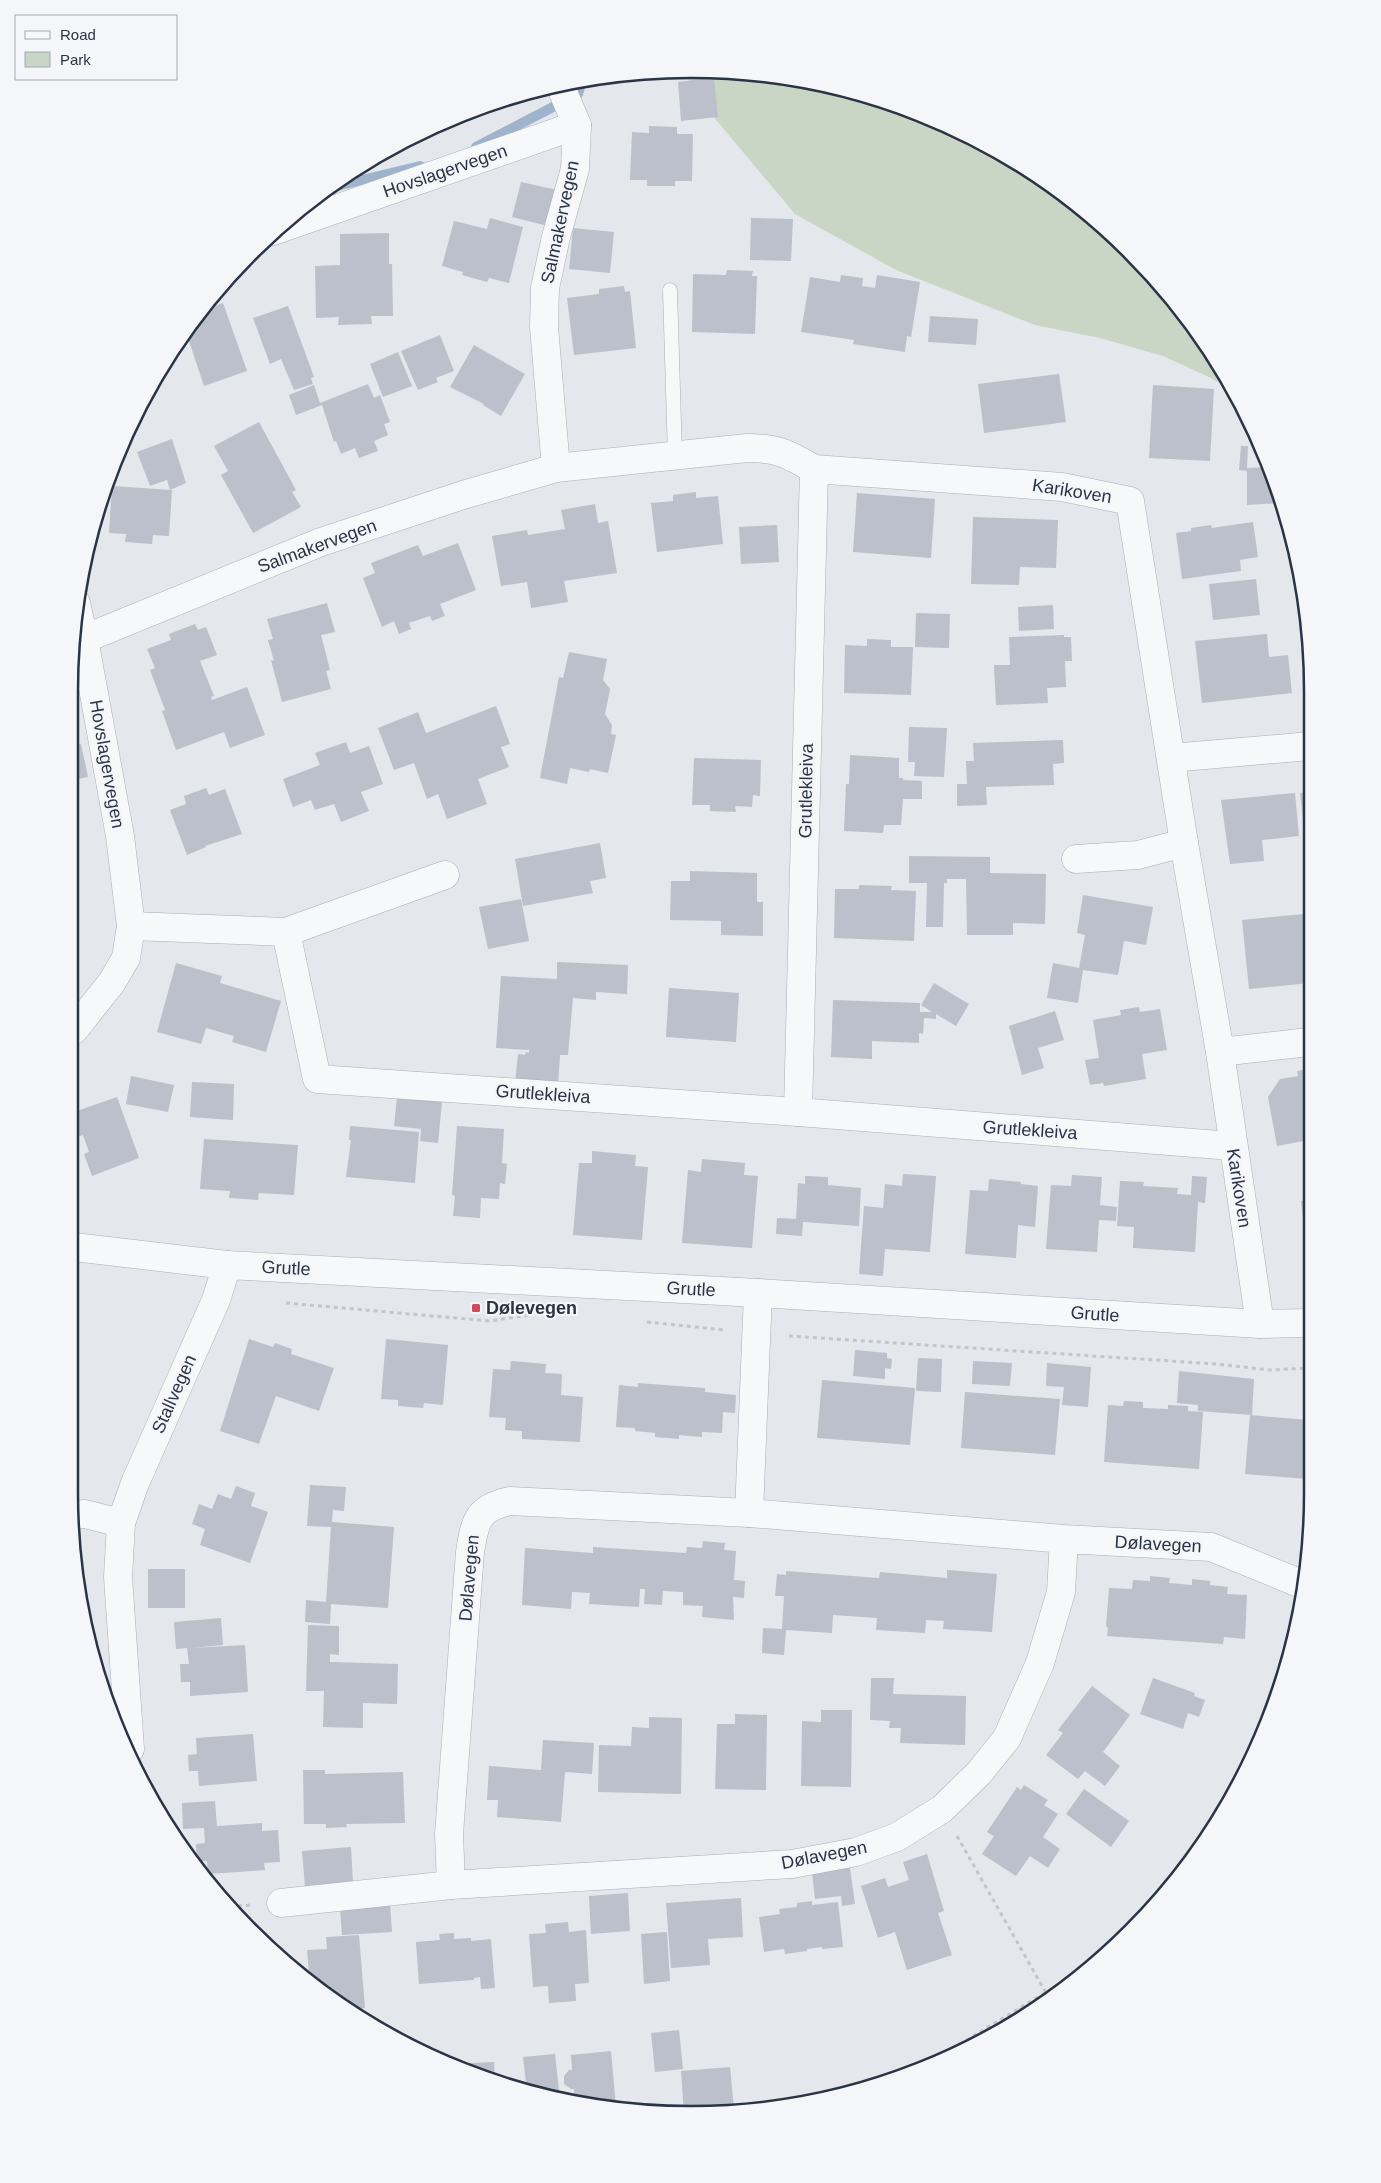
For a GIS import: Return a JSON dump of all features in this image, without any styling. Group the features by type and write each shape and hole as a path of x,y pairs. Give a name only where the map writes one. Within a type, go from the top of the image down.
{"street":[{"path":"562,91 577,125"},
{"name":"Hovslagervegen","path":"293,224 577,125"},
{"name":"Salmakervegen","path":"556,468 544,327 545,288 574,169 577,125"},
{"name":"Salmakervegen","path":"84,639 321,542 463,495 556,468 747,448 768,448 783,452 814,469"},
{"name":"Karikoven","path":"814,469 1062,486 1130,501 1184,843 1220,1052 1232,1146 1260,1324"},
{"name":"Grutlekleiva","path":"798,1112 814,469"},
{"name":"Hovslagervegen","path":"78,1025 112,982 126,958 131,926 120,836 81,627"},
{"path":"1171,758 1304,747"},
{"path":"1076,859 1138,855 1184,843"},
{"path":"131,926 286,932 444,875"},
{"name":"Grutlekleiva","path":"286,932 317,1079 798,1112 1232,1146"},
{"path":"1220,1052 1304,1043"},
{"name":"Grutle","path":"78,1247 227,1265 758,1293 1260,1324 1304,1323"},
{"name":"Stallvegen","path":"129,1738 118,1577 121,1523 135,1483 216,1300 227,1265"},
{"path":"749,1513 758,1293"},
{"name":"Dølavegen","path":"451,1885 449,1834 470,1552 474,1525 484,1510 497,1504 510,1501 749,1513 1064,1539 1211,1547 1296,1583"},
{"path":"79,1515 85,1514 121,1523"},
{"name":"Dølavegen","path":"281,1903 451,1885 792,1864 856,1852 897,1836 942,1809 979,1773 1007,1738 1040,1664 1061,1592 1064,1539"}],"lane":[{"path":"670,290 675,456"}],"path":[{"path":"942,1809 1045,1992"},
{"path":"976,2034 1034,2000"}],"green space":[{"path":"687,78 731,79 771,83 849,98 925,124 962,141 1031,181 1064,204 1124,257 1177,317 1221,384 1163,356 1100,338 1035,325 896,270 795,214 701,102"}],"building":[{"path":"714,79 718,117 681,121 678,82"},
{"path":"649,126 677,127 677,134 693,134 692,181 675,181 675,186 647,186 647,180 630,180 632,132 649,133"},
{"path":"521,182 557,190 548,226 512,217"},
{"path":"490,218 523,227 509,283 489,278 487,282 462,275 463,272 442,266 454,221 487,229"},
{"path":"751,218 793,219 791,261 750,260"},
{"path":"573,228 614,232 610,273 569,269"},
{"path":"389,233 389,264 392,264 393,316 371,316 372,324 338,325 339,317 316,318 315,266 340,265 340,234"},
{"path":"727,270 753,271 752,276 757,276 755,334 692,332 693,274 726,275"},
{"path":"841,275 863,278 862,286 875,288 877,275 920,282 911,337 907,336 905,352 853,344 854,340 801,332 810,277 840,282"},
{"path":"624,286 625,292 630,291 636,348 574,355 567,298 599,294 599,289"},
{"path":"223,303 247,371 204,386 188,339 213,307"},
{"path":"288,306 314,377 311,378 313,384 294,390 281,359 270,364 253,318"},
{"path":"930,316 978,319 976,345 928,342"},
{"path":"440,335 454,371 436,378 438,382 418,390 401,351"},
{"path":"474,345 525,374 501,416 484,404 450,387"},
{"path":"398,352 412,386 383,397 370,364"},
{"path":"1059,374 1066,422 984,433 978,384"},
{"path":"368,384 374,398 380,395 390,422 384,424 388,435 374,441 378,451 359,458 355,448 341,454 336,441 334,442 322,405 296,415 289,395 314,385 320,403"},
{"path":"1153,385 1214,389 1210,461 1149,458"},
{"path":"259,422 296,490 292,492 301,507 253,533 221,475 228,471 214,446"},
{"path":"172,439 186,483 170,490 167,480 150,486 137,452"},
{"path":"1241,446 1248,446 1247,468 1261,467 1274,503 1247,505 1247,471 1239,470"},
{"path":"113,486 172,490 169,536 153,535 152,544 125,542 126,534 109,533"},
{"path":"696,492 696,498 718,496 723,544 657,552 651,503 673,501 673,495"},
{"path":"857,493 935,499 931,558 853,552"},
{"path":"595,504 598,523 608,521 617,573 564,581 568,602 531,608 527,582 501,586 492,536 527,530 528,535 565,529 561,510"},
{"path":"973,517 1058,520 1056,568 1020,567 1019,585 971,584"},
{"path":"1253,522 1258,557 1240,560 1241,571 1182,579 1176,533 1191,531 1191,528 1211,525 1212,528"},
{"path":"777,525 779,562 741,564 739,527"},
{"path":"458,543 476,590 440,604 445,616 432,621 430,616 409,623 411,629 399,634 394,621 382,627 363,578 375,573 371,563 418,545 423,556"},
{"path":"1256,579 1260,615 1213,620 1209,584"},
{"path":"327,603 335,632 321,635 330,670 326,671 331,689 282,702 271,660 274,661 268,640 273,639 267,619"},
{"path":"1053,605 1054,629 1019,631 1018,607"},
{"path":"916,613 950,614 949,648 915,647"},
{"path":"195,624 198,630 206,627 217,655 200,661 214,696 211,697 212,700 247,687 265,735 230,748 224,732 176,750 162,711 165,710 150,670 155,668 147,649 171,640 169,634"},
{"path":"1267,634 1269,657 1288,655 1292,693 1202,703 1195,641"},
{"path":"1064,635 1064,637 1071,637 1072,661 1065,661 1066,687 1047,688 1048,703 996,705 994,665 1010,665 1009,637"},
{"path":"867,639 891,640 891,647 913,647 911,695 844,693 845,645 867,646"},
{"path":"569,652 607,659 603,680 610,689 605,714 612,725 611,734 616,735 608,773 590,769 589,772 570,768 567,784 540,778 559,677 563,678"},
{"path":"496,706 510,744 501,747 509,767 478,779 487,804 447,819 438,794 427,799 414,763 394,770 378,728 418,712 426,733"},
{"path":"909,727 947,728 944,777 914,776 915,762 908,762"},
{"path":"1063,740 1064,763 1053,764 1054,785 986,787 987,805 957,806 957,784 967,784 966,761 974,761 973,743"},
{"path":"346,742 350,753 369,746 383,784 361,792 369,811 341,822 334,804 315,810 311,800 293,807 283,779 320,765 315,753"},
{"path":"81,744 88,777 78,779 78,745"},
{"path":"850,755 899,758 899,778 922,781 922,799 903,799 901,825 884,825 883,833 844,831 846,784 849,784"},
{"path":"694,758 761,760 760,796 753,795 752,807 735,806 736,812 710,811 710,805 692,805"},
{"path":"206,788 209,795 225,789 242,834 205,846 187,855 170,810 186,804 184,796"},
{"path":"1295,793 1299,836 1262,840 1264,861 1230,864 1221,800"},
{"path":"1300,793 1304,793 1304,829"},
{"path":"600,843 606,878 590,881 593,893 523,906 515,859"},
{"path":"909,856 990,857 990,873 1046,874 1045,924 1013,923 1013,935 967,935 966,879 947,879 947,883 944,883 943,927 926,927 927,883 909,883"},
{"path":"690,871 757,873 757,902 763,902 763,936 721,935 721,921 670,920 671,881 690,881"},
{"path":"859,885 892,886 891,890 916,891 914,941 834,938 835,889 859,889"},
{"path":"1083,895 1153,907 1146,945 1124,941 1118,975 1083,970 1078,1003 1047,998 1053,963 1079,968 1085,935 1077,933"},
{"path":"521,899 529,941 488,949 479,907"},
{"path":"1303,914 1304,984 1249,989 1242,920"},
{"path":"557,962 628,965 627,994 596,992 596,1000 573,998 568,1055 560,1055 558,1087 515,1083 518,1054 525,1055 526,1052 529,1053 529,1050 496,1048 501,976 557,979"},
{"path":"176,963 222,976 220,983 281,1001 266,1052 232,1042 234,1036 206,1028 201,1044 157,1032"},
{"path":"934,983 969,1004 956,1026 936,1014 936,1019 924,1018 923,1034 919,1033 919,1043 872,1041 872,1059 831,1057 833,1000 920,1003 920,1012 932,1012 921,1005"},
{"path":"669,988 739,993 736,1042 666,1037"},
{"path":"1139,1007 1140,1012 1160,1009 1167,1050 1142,1054 1146,1079 1104,1086 1103,1083 1090,1085 1085,1060 1099,1058 1093,1020 1121,1015 1120,1010"},
{"path":"1055,1011 1064,1040 1038,1048 1044,1068 1022,1075 1009,1026"},
{"path":"1304,1070 1304,1141 1277,1146 1268,1097 1280,1079 1298,1076 1297,1071"},
{"path":"131,1076 174,1085 168,1112 126,1104"},
{"path":"192,1082 234,1084 233,1120 190,1117"},
{"path":"117,1097 139,1158 92,1176 84,1154 89,1152 83,1135 78,1137 78,1111"},
{"path":"397,1097 442,1102 438,1143 420,1141 421,1129 394,1126"},
{"path":"350,1126 419,1132 415,1183 346,1177 351,1140 349,1140"},
{"path":"457,1126 504,1129 502,1163 507,1164 505,1184 500,1183 499,1199 481,1198 480,1218 453,1216 455,1196 452,1195"},
{"path":"204,1139 298,1145 294,1195 259,1193 258,1200 229,1198 230,1191 200,1189"},
{"path":"592,1151 636,1155 635,1166 648,1167 642,1240 573,1235 579,1163 592,1163"},
{"path":"702,1159 745,1163 744,1175 758,1176 752,1248 682,1243 688,1170 701,1172"},
{"path":"903,1174 936,1176 930,1252 885,1249 883,1276 859,1274 864,1206 883,1208 885,1184 902,1186"},
{"path":"1072,1175 1102,1177 1100,1205 1117,1207 1116,1221 1099,1220 1097,1252 1046,1249 1051,1185 1071,1186"},
{"path":"805,1176 828,1177 828,1185 861,1188 859,1226 803,1222 802,1236 776,1234 777,1218 796,1219 798,1183 805,1184"},
{"path":"1192,1176 1207,1177 1205,1203 1198,1202 1195,1252 1133,1248 1134,1227 1117,1226 1120,1181 1144,1182 1143,1186 1178,1188 1177,1194 1191,1195"},
{"path":"989,1179 1021,1182 1021,1184 1038,1186 1035,1227 1018,1225 1016,1258 965,1254 970,1190 988,1191"},
{"path":"1301,1201 1304,1201 1304,1227"},
{"path":"249,1339 273,1347 275,1343 292,1349 291,1354 334,1368 319,1411 276,1396 259,1444 220,1431"},
{"path":"386,1339 448,1345 443,1405 424,1403 423,1408 398,1406 398,1400 381,1399"},
{"path":"855,1350 887,1353 887,1358 892,1359 891,1369 885,1368 885,1379 853,1376"},
{"path":"918,1358 942,1359 941,1392 916,1391"},
{"path":"511,1361 546,1364 545,1373 562,1374 561,1395 583,1397 580,1442 522,1439 522,1431 505,1430 506,1418 489,1417 493,1369 510,1370"},
{"path":"973,1361 1012,1363 1010,1386 972,1384"},
{"path":"1047,1363 1091,1367 1088,1407 1062,1405 1064,1387 1046,1386"},
{"path":"1179,1371 1254,1379 1252,1415 1198,1411 1198,1405 1177,1403"},
{"path":"822,1380 915,1388 910,1445 817,1438"},
{"path":"638,1383 705,1388 705,1392 736,1395 735,1413 723,1412 722,1433 702,1432 702,1437 679,1435 679,1439 655,1437 655,1433 635,1431 635,1428 616,1427 619,1385 638,1387"},
{"path":"965,1392 1060,1399 1055,1455 961,1448"},
{"path":"1124,1401 1143,1402 1143,1408 1168,1409 1168,1405 1188,1406 1188,1411 1203,1412 1199,1469 1104,1462 1108,1405 1123,1406"},
{"path":"1250,1415 1304,1420 1304,1479 1245,1474"},
{"path":"310,1485 346,1487 344,1511 333,1510 332,1522 394,1527 388,1608 331,1604 330,1624 305,1622 306,1600 326,1602 331,1527 307,1526"},
{"path":"236,1486 255,1493 251,1506 268,1512 250,1563 200,1545 205,1529 192,1524 199,1504 212,1509 218,1494 231,1499"},
{"path":"703,1541 725,1543 724,1550 736,1551 734,1580 745,1581 744,1598 733,1597 734,1620 702,1617 703,1606 683,1605 683,1592 663,1591 662,1605 644,1604 645,1589 640,1589 639,1607 589,1604 590,1593 572,1592 571,1609 522,1605 525,1548 593,1553 593,1547 686,1553 687,1547 702,1548"},
{"path":"148,1569 185,1569 185,1608 148,1608"},
{"path":"947,1570 997,1574 992,1632 943,1629 944,1621 926,1620 925,1633 876,1630 877,1618 833,1615 832,1633 786,1630 784,1655 762,1653 763,1628 782,1629 784,1596 775,1596 777,1574 786,1575 786,1571 879,1578 880,1572 947,1578"},
{"path":"1150,1576 1170,1578 1169,1583 1192,1585 1192,1579 1210,1581 1210,1585 1228,1587 1227,1594 1247,1595 1245,1639 1224,1637 1223,1644 1107,1636 1109,1588 1132,1589 1133,1580 1150,1581"},
{"path":"221,1618 223,1645 192,1648 245,1645 248,1692 190,1696 190,1682 181,1682 180,1664 189,1664 187,1648 176,1649 174,1622"},
{"path":"308,1625 339,1626 339,1655 330,1654 330,1662 398,1664 397,1704 363,1703 363,1728 323,1727 324,1691 306,1691"},
{"path":"871,1678 894,1678 893,1694 966,1696 965,1745 900,1743 901,1728 889,1728 890,1721 870,1720"},
{"path":"1153,1678 1195,1693 1194,1696 1205,1700 1199,1717 1188,1713 1183,1729 1140,1714"},
{"path":"1092,1686 1130,1715 1103,1752 1120,1766 1105,1786 1085,1771 1078,1779 1046,1755 1063,1733 1058,1730"},
{"path":"821,1710 852,1710 851,1787 801,1786 802,1721 821,1722"},
{"path":"735,1714 767,1715 766,1790 715,1789 717,1724 735,1724"},
{"path":"649,1717 682,1718 681,1794 598,1792 599,1745 631,1746 632,1727 649,1728"},
{"path":"253,1734 257,1781 199,1786 198,1771 189,1771 188,1755 197,1754 196,1738"},
{"path":"543,1740 594,1743 592,1774 565,1772 561,1822 497,1817 498,1800 487,1800 489,1766 541,1770"},
{"path":"303,1770 325,1770 325,1774 403,1772 405,1823 346,1824 347,1827 326,1828 326,1824 304,1824"},
{"path":"1024,1785 1048,1800 1044,1805 1058,1814 1043,1837 1060,1849 1048,1868 1030,1856 1016,1876 982,1854 994,1836 987,1832 1017,1787 1021,1790"},
{"path":"1084,1789 1129,1821 1111,1847 1066,1814"},
{"path":"215,1801 217,1826 262,1823 262,1831 278,1830 280,1862 264,1863 265,1870 211,1874 208,1870 207,1861 201,1861 197,1855 196,1844 205,1843 204,1828 183,1829 182,1803"},
{"path":"351,1847 353,1883 305,1887 302,1851"},
{"path":"927,1854 944,1911 938,1913 952,1955 907,1970 895,1932 878,1938 861,1886 885,1878 888,1887 909,1880 903,1862"},
{"path":"850,1868 855,1904 842,1906 841,1896 815,1899 812,1873"},
{"path":"628,1893 630,1931 591,1934 589,1896"},
{"path":"741,1898 743,1937 708,1939 710,1965 671,1968 666,1903"},
{"path":"812,1901 812,1905 838,1902 843,1947 822,1949 822,1947 785,1954 784,1949 764,1952 759,1917 780,1914 779,1909 797,1907 797,1903"},
{"path":"390,1904 392,1932 342,1935 340,1907"},
{"path":"568,1922 569,1932 586,1930 589,1983 575,1984 576,2001 549,2003 548,1986 533,1987 529,1934 546,1933 545,1924"},
{"path":"667,1932 670,1981 644,1984 641,1934"},
{"path":"454,1933 454,1939 471,1938 471,1941 491,1939 495,1988 481,1989 480,1977 474,1978 474,1980 419,1984 416,1942 440,1940 439,1934"},
{"path":"359,1935 365,2008 361,2009 350,2002 309,1972 307,1950 327,1949 326,1937"},
{"path":"679,2030 683,2069 655,2072 651,2033"},
{"path":"611,2051 615,2101 574,2095 574,2089 564,2084 564,2076 569,2070 572,2070 571,2055"},
{"path":"555,2054 559,2091 526,2083 523,2057"},
{"path":"494,2062 495,2073 493,2073 467,2063"},
{"path":"730,2067 734,2104 683,2106 681,2071"}],"waterway":[{"path":"476,147 578,94 580,88"},
{"path":"346,184 420,166"}],"place":[{"name":"Dølevegen","path":"476,1308"}]}
